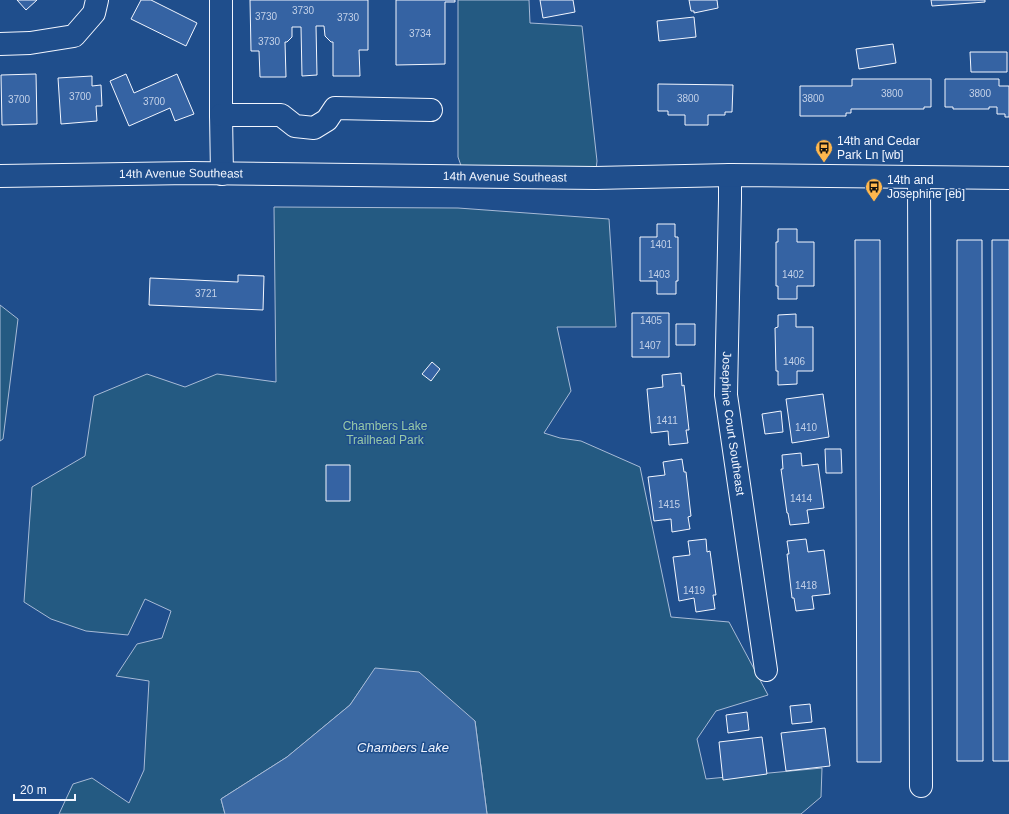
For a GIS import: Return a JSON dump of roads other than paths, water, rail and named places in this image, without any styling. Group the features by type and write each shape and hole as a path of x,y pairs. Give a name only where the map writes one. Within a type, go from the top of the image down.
{"street":[{"path":"0,44 30,43 74,36 94,13 97,0"},
{"path":"221,0 222,174"},
{"path":"221,115 281,115 295,126 314,128 327,120 335,108 431,110"},
{"name":"14th Avenue Southeast","path":"0,176 190,173 595,178 730,175 1009,178"},
{"name":"Josephine Court Southeast","path":"730,175 726,395 766,670"},
{"path":"919,178 921,786"}],"water":[{"name":"Chambers Lake","path":"375,668 419,672 475,721 487,814 225,814 221,799 287,757 350,705"}],"place":[{"name":"14th and Cedar Park Ln [wb]","path":"824,163"},
{"name":"14th and Josephine [eb]","path":"874,202"}],"park label":[{"name":"Chambers Lake Trailhead Park","path":"385,433"}]}
